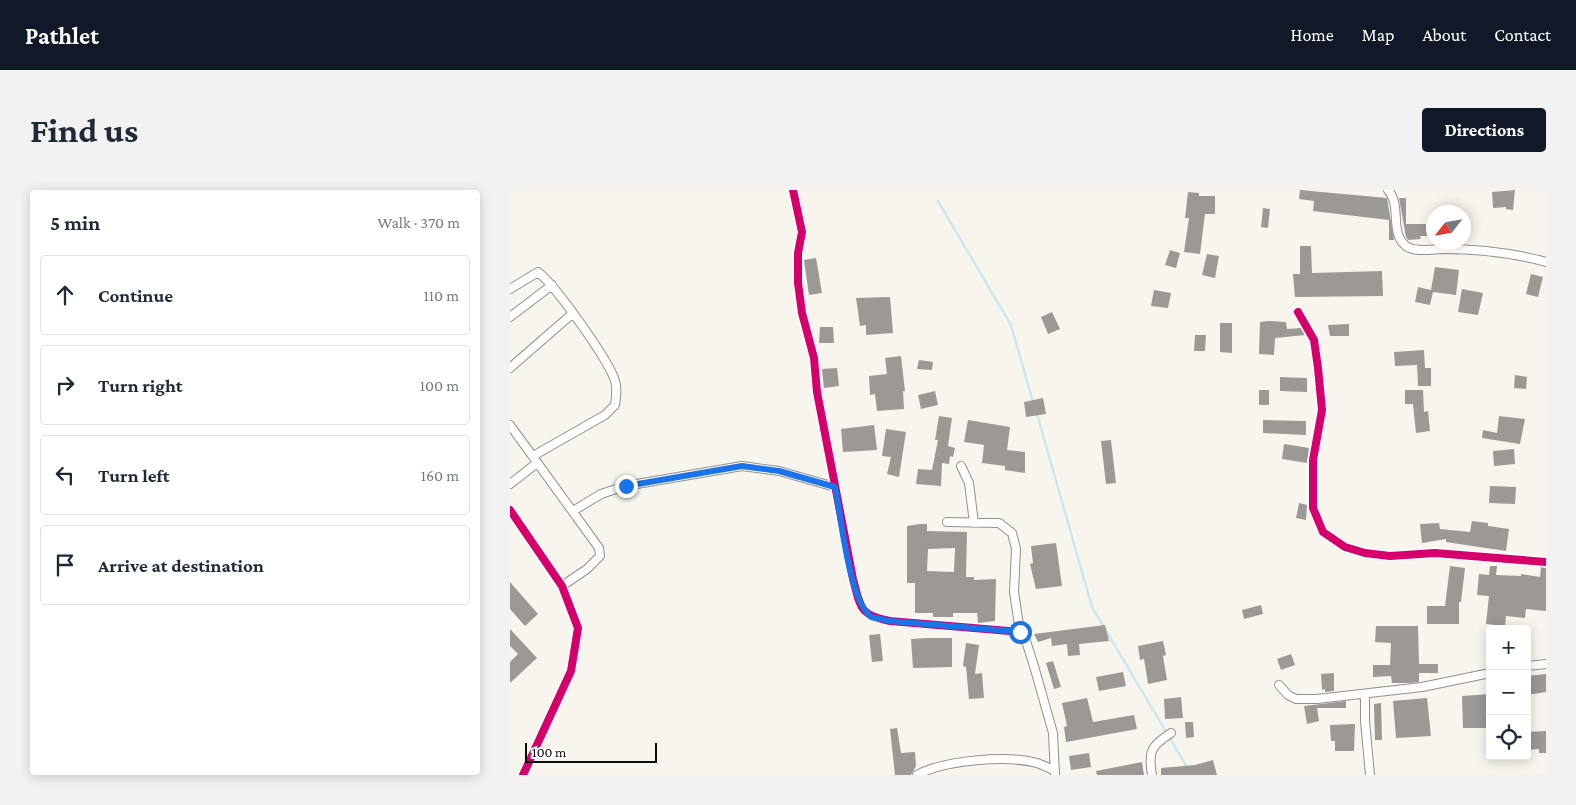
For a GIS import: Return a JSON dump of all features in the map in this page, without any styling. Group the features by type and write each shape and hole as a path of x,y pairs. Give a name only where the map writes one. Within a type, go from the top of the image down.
{"street":[{"path":"793,190 802,232 798,253 798,282 802,313 814,358 817,392 853,579 860,603 871,617 890,621 1020,632"},
{"path":"1388,190 1393,195 1395,203 1397,227 1402,241 1407,247 1416,249 1467,249 1546,262"},
{"path":"510,290 538,272 552,285 615,379 615,405 606,415 535,459 510,484"},
{"path":"510,317 552,285"},
{"path":"1298,312 1314,340 1322,410 1313,460 1313,508 1323,532 1345,547 1365,553 1390,556 1435,553 1546,562"},
{"path":"510,368 572,314"},
{"path":"510,425 599,548 600,556 587,569 562,586"},
{"path":"573,511 601,494 626,486 742,466 779,471 835,487"},
{"path":"961,466 969,483 974,523"},
{"path":"510,510 562,586 578,628 571,671 523,775"},
{"path":"947,522 999,523 1012,533 1016,549 1014,592 1020,632 1026,641 1053,733 1055,773"},
{"path":"1531,666 1546,664"},
{"path":"1279,685 1288,695 1296,699 1365,694 1422,687 1486,674"},
{"path":"1365,694 1365,721 1370,775"},
{"path":"1152,775 1150,763 1151,750 1156,743 1170,733"},
{"path":"917,775 930,768 955,762 1008,760 1037,763 1055,773"}],"building":[{"path":"1300,190 1387,198 1394,240 1389,240 1389,220 1313,211 1314,201 1299,199"},
{"path":"1515,190 1513,210 1506,209 1506,207 1493,208 1492,192"},
{"path":"1188,192 1199,193 1199,196 1215,196 1215,214 1205,214 1200,254 1184,252 1189,218 1185,218"},
{"path":"1399,198 1406,198 1406,224 1426,224 1426,236 1420,236 1421,239 1408,240"},
{"path":"1263,208 1270,209 1268,228 1261,227"},
{"path":"1300,246 1311,246 1312,273 1382,271 1383,296 1295,297 1293,274 1300,274"},
{"path":"1170,250 1180,253 1176,268 1165,265"},
{"path":"1207,254 1219,256 1215,278 1202,275"},
{"path":"816,258 822,293 809,295 804,260"},
{"path":"1435,267 1459,270 1456,295 1433,292 1430,305 1415,302 1418,287 1431,290"},
{"path":"1531,274 1543,277 1538,297 1526,294"},
{"path":"1462,289 1483,293 1478,315 1458,312"},
{"path":"1154,290 1171,293 1168,308 1151,306"},
{"path":"890,297 893,333 866,335 866,325 860,326 856,298"},
{"path":"1052,312 1060,329 1048,334 1041,317"},
{"path":"1260,322 1286,322 1287,329 1301,328 1305,335 1275,338 1274,355 1259,354"},
{"path":"1220,323 1232,323 1232,353 1220,352"},
{"path":"1349,324 1349,336 1330,336 1328,325"},
{"path":"820,327 833,327 834,343 819,343"},
{"path":"1195,335 1206,335 1205,351 1194,351"},
{"path":"1424,350 1425,368 1431,368 1431,386 1418,386 1417,365 1395,366 1394,352"},
{"path":"901,356 905,391 903,391 904,409 877,411 875,394 870,395 869,376 887,374 885,358"},
{"path":"919,360 933,362 932,370 917,369"},
{"path":"837,368 839,386 824,388 822,369"},
{"path":"1515,375 1527,377 1526,389 1514,388"},
{"path":"1280,377 1307,378 1307,392 1280,391"},
{"path":"1259,390 1269,390 1269,405 1259,405"},
{"path":"1405,390 1423,390 1424,412 1428,411 1430,431 1416,433 1413,404 1405,404"},
{"path":"935,391 938,405 921,409 918,395"},
{"path":"1043,398 1046,414 1026,417 1024,402"},
{"path":"939,416 952,418 948,446 955,448 953,457 950,456 949,464 942,463 941,486 916,484 918,469 932,470 938,440 935,440"},
{"path":"1499,416 1525,419 1520,444 1482,438 1483,430 1497,433"},
{"path":"968,420 1010,427 1007,450 1025,452 1025,473 1005,470 1005,466 982,463 984,445 964,442"},
{"path":"1263,420 1306,421 1306,435 1263,433"},
{"path":"874,425 877,450 843,452 841,429"},
{"path":"886,429 906,432 899,477 887,474 891,457 882,456"},
{"path":"1111,440 1116,483 1106,484 1101,441"},
{"path":"1284,444 1309,448 1307,463 1282,459"},
{"path":"1514,449 1515,464 1494,466 1493,451"},
{"path":"1490,486 1516,487 1515,504 1489,503"},
{"path":"1299,503 1307,505 1306,520 1296,518"},
{"path":"1472,521 1488,523 1488,526 1509,529 1506,551 1446,542 1446,539 1422,543 1420,524 1439,523 1440,529 1470,532"},
{"path":"927,524 927,531 967,532 966,577 974,577 974,580 996,579 995,621 978,623 977,613 953,613 953,617 933,617 933,613 915,613 915,583 907,583 907,526","holes":["955,548 954,572 927,571 928,549"]},
{"path":"1056,543 1062,586 1036,589 1030,564 1033,563 1031,546"},
{"path":"1450,566 1465,568 1461,602 1459,602 1459,624 1427,624 1427,606 1445,606"},
{"path":"1490,566 1497,566 1496,575 1521,576 1521,574 1540,577 1541,567 1546,568 1546,611 1526,609 1525,618 1506,616 1505,625 1486,624 1489,596 1477,595 1479,574 1489,575"},
{"path":"510,582 538,614 525,626 510,609"},
{"path":"1261,605 1263,614 1244,619 1242,610"},
{"path":"1105,625 1109,641 1079,644 1080,655 1068,656 1067,644 1052,646 1051,638 1038,642 1034,634"},
{"path":"1376,626 1418,626 1419,664 1438,664 1438,673 1419,673 1419,682 1409,683 1392,683 1391,676 1373,677 1373,665 1390,665 1391,643 1375,642"},
{"path":"510,629 537,658 510,683 510,662 518,654 510,646"},
{"path":"880,634 883,661 872,662 869,635"},
{"path":"952,638 952,667 913,668 911,639"},
{"path":"1163,641 1166,655 1163,656 1167,680 1148,684 1144,659 1140,660 1138,646"},
{"path":"966,643 979,645 975,674 982,673 984,698 969,699 966,667 963,666"},
{"path":"1291,654 1295,665 1281,670 1277,659"},
{"path":"1053,661 1061,687 1054,689 1046,663"},
{"path":"1123,672 1126,686 1099,691 1096,677"},
{"path":"1334,673 1334,691 1325,692 1325,689 1322,690 1321,674"},
{"path":"1546,674 1546,692 1531,694 1531,676"},
{"path":"1486,694 1486,728 1463,728 1462,696"},
{"path":"1181,697 1183,718 1165,719 1164,699"},
{"path":"1087,698 1093,722 1134,715 1137,729 1066,742 1064,727 1067,726 1062,703"},
{"path":"1427,698 1431,736 1396,738 1393,701"},
{"path":"1346,701 1346,708 1317,708 1319,721 1307,724 1304,706"},
{"path":"1381,703 1382,740 1375,740 1374,704"},
{"path":"1185,722 1193,722 1194,737 1186,738"},
{"path":"1355,724 1354,751 1335,751 1335,741 1331,741 1330,725"},
{"path":"897,728 901,753 915,752 916,766 911,775 895,775 890,729"},
{"path":"1546,731 1546,753 1539,753 1539,749 1531,750 1531,732"},
{"path":"1089,753 1091,767 1071,770 1069,756"},
{"path":"1213,760 1217,775 1161,775 1161,768 1195,765"},
{"path":"1142,762 1144,775 1097,775 1096,771"}],"waterway":[{"path":"938,201 1011,325 1033,402"},
{"path":"1037,414 1092,607 1187,767"}],"cycle path":[{"path":"793,190 802,232 798,253 798,283 802,313 814,358 817,392 853,579 863,609 872,616 890,621 1020,632"},
{"path":"1298,312 1314,340 1318,368 1322,410 1313,460 1313,508 1323,532 1345,547 1365,553 1390,556 1435,553 1546,562"},
{"path":"510,510 562,586 578,628 571,671 523,775"}],"route":[{"path":"626,486 742,466 779,471 835,487 853,579 860,603 871,617 890,621 937,623 978,629 1020,632"}]}
